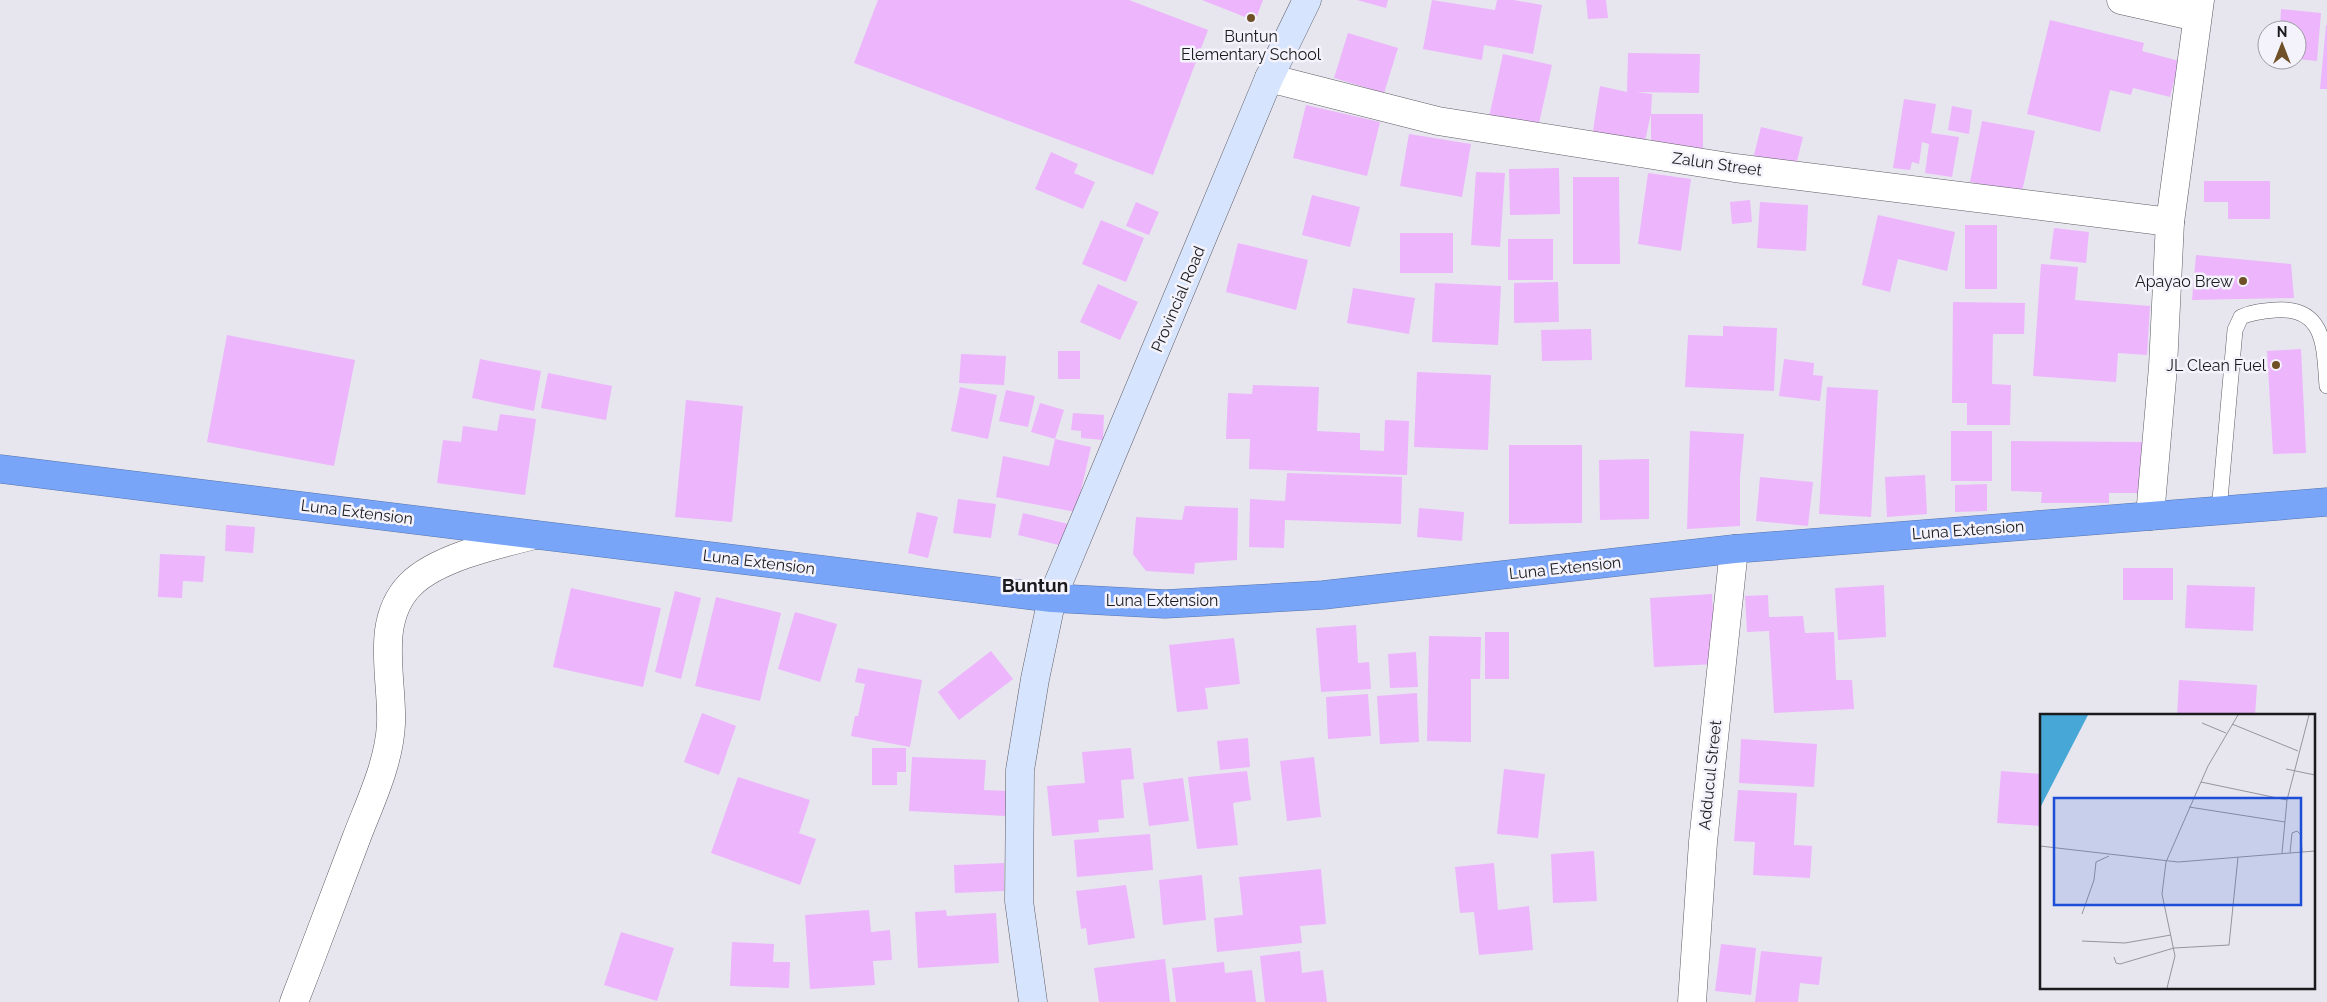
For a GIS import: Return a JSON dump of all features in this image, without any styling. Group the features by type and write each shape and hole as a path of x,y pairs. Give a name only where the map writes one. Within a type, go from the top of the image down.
{"highway":[{"name":"Luna Extension","path":"0,468 1052,598 1165,604 1323,595 1734,549 2327,502"}],"main road":[{"name":"Provincial Road","path":"1034,1002 1019,901 1020,770 1035,679 1052,598 1269,78 1307,0"}],"street":[{"path":"2121,0 2199,8 2170,222 2163,367 2150,516"},
{"name":"Zalun Street","path":"1269,78 1447,122 1735,168 2170,222"},
{"path":"294,1002 382,772 391,724 388,642 398,601 410,585 426,573 474,550 539,534"},
{"name":"Adducul Street","path":"1692,1002 1703,842 1734,549"}],"lane":[{"path":"2220,511 2235,330 2241,317 2250,312 2284,310 2301,313 2313,320 2324,346 2327,386"}],"building":[{"path":"878,0 1129,0 1208,30 1153,175 854,63"},
{"path":"1202,0 1263,0 1255,21"},
{"path":"1357,0 1388,0 1386,8"},
{"path":"1432,0 1495,10 1497,0 1514,0 1542,5 1533,54 1484,45 1482,60 1423,49"},
{"path":"1586,0 1606,0 1608,18 1588,19"},
{"path":"2281,9 2321,13 2317,61 2307,60 2307,20 2280,20"},
{"path":"2050,20 2144,43 2142,51 2179,61 2170,97 2133,88 2131,95 2110,90 2100,132 2027,114"},
{"path":"2326,25 2327,89 2320,89"},
{"path":"1348,33 1398,48 1384,93 1334,78"},
{"path":"1628,53 1700,54 1699,93 1636,92 1652,94 1651,114 1644,145 1592,137 1600,86 1627,92"},
{"path":"1503,54 1552,65 1538,128 1489,117"},
{"path":"1904,99 1936,104 1931,133 1959,137 1952,177 1925,173 1929,144 1922,142 1919,164 1912,162 1910,170 1893,168"},
{"path":"1306,105 1380,122 1367,176 1293,158"},
{"path":"1952,106 1972,110 1969,134 1948,130"},
{"path":"1651,114 1703,114 1703,148 1651,147"},
{"path":"1982,121 2035,131 2022,192 1970,182"},
{"path":"1761,127 1803,137 1794,173 1752,163"},
{"path":"1409,134 1471,144 1462,197 1400,186"},
{"path":"1051,152 1078,164 1074,173 1095,182 1083,209 1035,189"},
{"path":"1559,168 1560,214 1510,215 1509,169"},
{"path":"1476,172 1505,173 1500,247 1471,245"},
{"path":"1648,173 1691,179 1681,251 1638,244"},
{"path":"1573,177 1619,177 1620,264 1573,264"},
{"path":"2204,181 2270,181 2270,219 2228,219 2228,202 2204,202"},
{"path":"1312,195 1360,207 1350,247 1302,235"},
{"path":"1750,200 1752,222 1732,224 1730,202"},
{"path":"1136,202 1159,212 1149,235 1126,226"},
{"path":"1760,202 1808,205 1806,251 1757,248"},
{"path":"1878,215 1955,232 1947,271 1898,259 1890,292 1862,285"},
{"path":"1101,220 1144,238 1126,282 1082,264"},
{"path":"1965,225 1997,225 1997,289 1965,289"},
{"path":"2054,228 2089,232 2086,263 2050,259"},
{"path":"1400,233 1453,233 1453,273 1400,273"},
{"path":"1508,239 1553,239 1553,280 1508,280"},
{"path":"1238,243 1308,260 1296,310 1226,292"},
{"name":"Apayao Brew","path":"2196,255 2291,264 2294,298 2192,300"},
{"path":"2041,264 2078,267 2075,300 2150,306 2147,355 2118,353 2116,382 2033,376"},
{"path":"1558,282 1559,322 1514,323 1514,283"},
{"path":"1435,283 1501,286 1498,345 1432,342"},
{"path":"1098,284 1138,302 1120,340 1080,322"},
{"path":"1353,288 1415,298 1409,334 1347,323"},
{"path":"1953,302 2025,303 2024,334 1993,334 1992,384 2011,385 2010,425 1967,425 1967,403 1952,403"},
{"path":"1723,326 1777,328 1774,391 1685,387 1688,335 1723,336"},
{"path":"1591,329 1592,360 1542,361 1541,330"},
{"path":"227,335 355,360 334,466 207,442"},
{"path":"2301,349 2306,453 2273,454 2267,351"},
{"path":"1058,351 1080,351 1080,379 1058,379"},
{"path":"961,354 1006,356 1004,385 959,383"},
{"path":"480,359 541,371 534,411 472,398"},
{"path":"1784,359 1814,363 1813,375 1823,376 1820,401 1779,396"},
{"path":"1417,372 1491,375 1488,450 1414,447"},
{"path":"548,373 612,386 606,420 541,408"},
{"path":"1253,385 1319,387 1317,431 1360,433 1360,450 1384,451 1385,420 1409,421 1407,475 1249,469 1250,439 1226,439 1228,393 1252,394"},
{"path":"960,387 997,395 988,439 951,431"},
{"path":"1827,387 1878,390 1871,517 1819,514"},
{"path":"1006,390 1035,396 1028,427 999,421"},
{"path":"686,400 743,406 732,522 675,517"},
{"path":"1040,403 1064,410 1055,439 1031,432"},
{"path":"1073,413 1104,415 1103,440 1081,438 1081,431 1071,430"},
{"path":"500,414 536,419 525,495 437,483 443,440 461,442 463,426 497,431"},
{"path":"1690,431 1744,434 1740,477 1740,526 1687,529"},
{"path":"1951,431 1992,431 1992,481 1951,481"},
{"path":"1055,439 1091,447 1076,512 996,497 1003,456 1049,466"},
{"path":"2011,441 2142,442 2142,493 2109,493 2109,503 2041,503 2042,492 2011,491"},
{"path":"1509,445 1582,445 1582,523 1509,524"},
{"path":"1649,459 1649,519 1600,520 1599,460"},
{"path":"1287,473 1402,477 1401,524 1285,520 1284,548 1249,547 1250,499 1285,501"},
{"path":"1925,475 1927,514 1887,517 1885,477"},
{"path":"1760,477 1813,482 1808,526 1756,521"},
{"path":"1987,484 1987,511 1955,512 1955,485"},
{"path":"958,499 996,504 991,538 953,533"},
{"path":"1185,506 1238,508 1237,560 1195,563 1194,574 1146,571 1133,554 1136,517 1182,520"},
{"path":"1419,508 1464,512 1462,541 1417,537"},
{"path":"917,512 938,517 928,558 908,553"},
{"path":"1023,513 1068,524 1063,546 1018,535"},
{"path":"226,525 255,527 253,553 225,551"},
{"path":"160,554 205,556 203,582 183,581 182,598 158,597"},
{"path":"2123,568 2173,568 2173,600 2123,600"},
{"path":"1884,585 1886,637 1838,640 1835,588"},
{"path":"2187,585 2255,587 2253,631 2185,628"},
{"path":"571,588 661,608 643,687 553,667"},
{"path":"675,591 701,598 681,679 655,672"},
{"path":"1712,594 1716,664 1654,667 1650,598"},
{"path":"1768,595 1769,617 1803,616 1805,633 1834,632 1836,680 1852,680 1854,709 1774,713 1769,631 1747,632 1745,596"},
{"path":"716,597 781,613 760,701 695,686"},
{"path":"795,612 837,624 820,682 778,669"},
{"path":"1356,625 1358,663 1369,662 1371,689 1321,692 1316,628"},
{"path":"1485,632 1509,632 1509,679 1485,679"},
{"path":"1429,636 1481,637 1480,679 1471,679 1471,742 1427,741"},
{"path":"1234,638 1240,684 1205,688 1208,709 1177,712 1169,645"},
{"path":"991,651 1013,679 959,720 938,692"},
{"path":"1416,652 1418,687 1390,688 1388,654"},
{"path":"858,668 922,680 910,747 851,736 855,716 858,716 865,684 855,682"},
{"path":"2179,680 2257,685 2255,714 2177,714"},
{"path":"1417,693 1419,742 1380,744 1377,696"},
{"path":"1368,694 1371,736 1328,739 1326,697"},
{"path":"702,713 736,726 719,775 684,762"},
{"path":"1248,738 1250,767 1220,770 1217,741"},
{"path":"1741,739 1817,744 1814,787 1739,783"},
{"path":"872,748 906,748 906,772 897,772 897,785 872,785"},
{"path":"1131,748 1134,779 1121,780 1124,818 1098,820 1099,832 1052,836 1047,786 1085,783 1082,752"},
{"path":"912,757 986,760 984,790 1008,791 1006,816 909,811"},
{"path":"1314,757 1321,817 1287,821 1280,761"},
{"path":"1504,769 1545,774 1538,838 1497,834"},
{"path":"1247,771 1251,800 1233,803 1238,845 1197,849 1188,777"},
{"path":"2001,771 2040,774 2040,826 1997,823"},
{"path":"738,777 810,800 799,833 787,829 816,839 800,885 711,853"},
{"path":"1183,778 1189,821 1149,826 1143,783"},
{"path":"1738,790 1797,793 1794,845 1812,846 1810,878 1753,875 1755,842 1734,841"},
{"path":"1150,834 1153,870 1077,877 1074,840"},
{"path":"1594,851 1597,901 1553,903 1551,854"},
{"path":"1004,863 1004,891 955,893 954,865"},
{"path":"1494,863 1498,910 1529,906 1533,950 1479,955 1474,912 1460,913 1455,867"},
{"path":"1321,869 1326,924 1300,926 1302,943 1217,952 1214,918 1243,915 1239,877"},
{"path":"1202,875 1206,920 1163,925 1159,880"},
{"path":"1126,885 1135,938 1088,945 1086,928 1081,929 1076,891"},
{"path":"869,910 871,932 890,930 892,960 873,961 875,985 810,989 805,915"},
{"path":"946,910 947,916 996,913 999,963 918,968 915,912"},
{"path":"621,932 674,948 657,1001 604,985"},
{"path":"732,942 774,944 773,962 790,962 789,988 730,986"},
{"path":"1721,944 1756,948 1751,995 1715,991"},
{"path":"1300,951 1302,973 1323,970 1327,1002 1265,1002 1260,956"},
{"path":"1761,951 1822,957 1819,985 1800,983 1798,1002 1755,1002"},
{"path":"1165,959 1170,1002 1099,1002 1094,968"},
{"path":"1224,962 1225,973 1252,970 1256,1002 1176,1002 1172,968"}],"place":[{"name":"Buntun Elementary School","path":"1251,18"},
{"name":"Apayao Brew","path":"2243,281"},
{"name":"JL Clean Fuel","path":"2276,365"}],"district":[{"name":"Buntun","path":"1035,585"}]}
